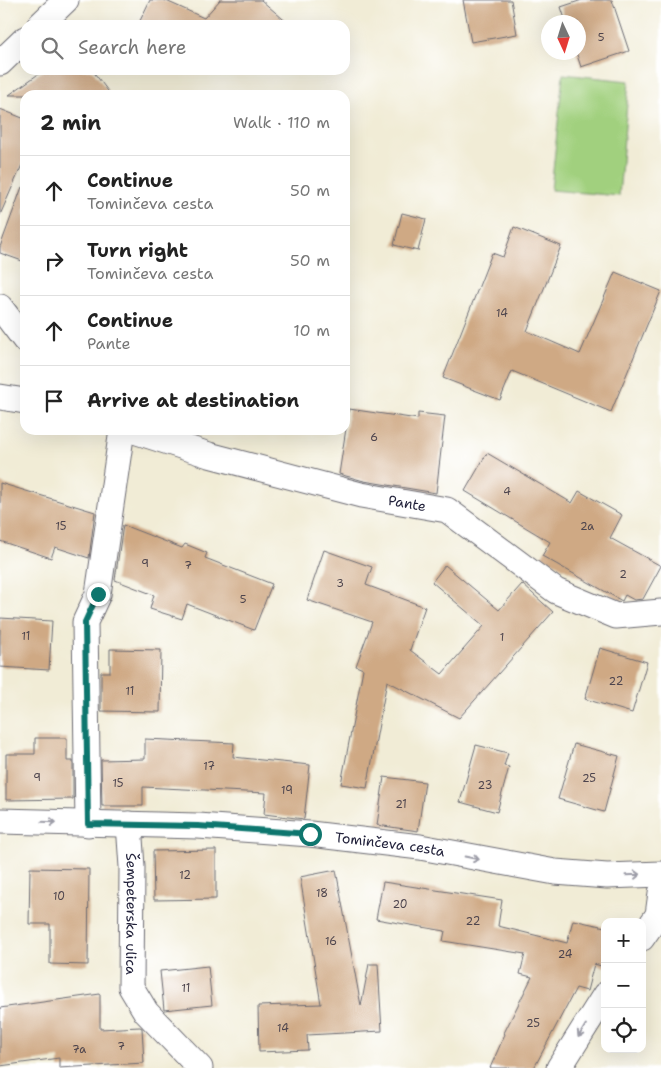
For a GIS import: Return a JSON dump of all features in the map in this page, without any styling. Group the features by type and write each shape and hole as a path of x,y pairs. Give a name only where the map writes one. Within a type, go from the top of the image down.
{"street":[{"path":"45,20 66,0"},
{"path":"0,63 20,44"},
{"path":"0,307 20,333"},
{"path":"0,397 20,400"},
{"path":"88,824 85,622 98,594 121,435"},
{"name":"Pante","path":"147,435 209,455 361,495 447,510 556,591 616,616 661,612"},
{"name":"Tominčeva cesta","path":"0,821 198,826 310,834 420,847 555,872 607,876 661,874"},
{"name":"Šempeterska ulica","path":"129,824 132,867 131,986 146,1012 200,1068"},
{"path":"646,932 658,915 661,894"},
{"path":"560,1068 601,1001"}],"green space":[{"path":"563,74 629,81 619,196 551,190"}],"building":[{"path":"150,0 164,0 204,18 220,0 261,0 284,20 140,20"},
{"path":"463,0 511,0 517,34 471,42"},
{"path":"582,0 612,0 629,51 581,67 579,60 586,60 586,15 564,15 561,7"},
{"path":"37,75 96,75 107,90 20,90 20,95 9,95"},
{"path":"0,109 20,117 20,169 0,215"},
{"path":"20,192 20,260 0,253 0,247"},
{"path":"402,213 426,219 418,251 394,245"},
{"path":"514,227 561,246 527,331 580,354 615,272 661,291 611,412 512,371 500,400 443,378 492,253 503,257"},
{"path":"350,409 418,419 418,413 445,416 436,493 364,481 339,474 345,435 350,435"},
{"path":"487,453 572,503 579,491 622,515 610,538 661,566 643,599 634,600 625,595 622,601 542,556 550,542 465,491"},
{"path":"0,483 95,512 89,558 55,547 51,558 0,541"},
{"path":"123,525 182,548 185,544 207,553 205,558 272,584 254,630 187,604 182,619 150,609 154,595 115,580"},
{"path":"324,550 372,567 366,585 425,607 410,650 442,674 484,626 432,582 445,565 499,610 522,584 553,612 459,718 387,681 367,788 341,784 363,669 356,666 372,622 307,600"},
{"path":"0,618 52,621 49,670 0,667"},
{"path":"600,648 647,662 632,713 585,699"},
{"path":"110,649 161,650 160,712 101,711 101,672 110,672"},
{"path":"35,738 67,738 67,761 73,761 73,799 6,800 6,754 35,754"},
{"path":"145,739 234,743 233,757 310,765 304,819 264,814 266,793 143,787 143,806 102,806 101,760 145,759"},
{"path":"574,744 619,756 604,812 558,799"},
{"path":"476,745 508,753 504,766 509,767 497,812 460,802"},
{"path":"384,777 425,782 418,831 377,825"},
{"path":"216,850 216,899 154,900 153,851"},
{"path":"30,868 89,869 88,965 50,964 50,924 29,924"},
{"path":"336,870 361,1006 369,964 378,964 382,1031 307,1035 308,1050 259,1052 258,1006 321,1004 300,877"},
{"path":"383,882 502,900 498,926 567,943 573,920 601,926 601,966 594,964 587,991 576,988 534,1068 490,1068 504,1033 532,977 520,974 525,954 443,941 445,931 376,919"},
{"path":"208,966 212,1005 164,1010 160,971"},
{"path":"100,994 100,1029 142,1028 144,1063 59,1068 59,1058 0,1066 0,1008"}],"route":[{"path":"98,594 85,622 88,824 198,826 310,834"}]}
